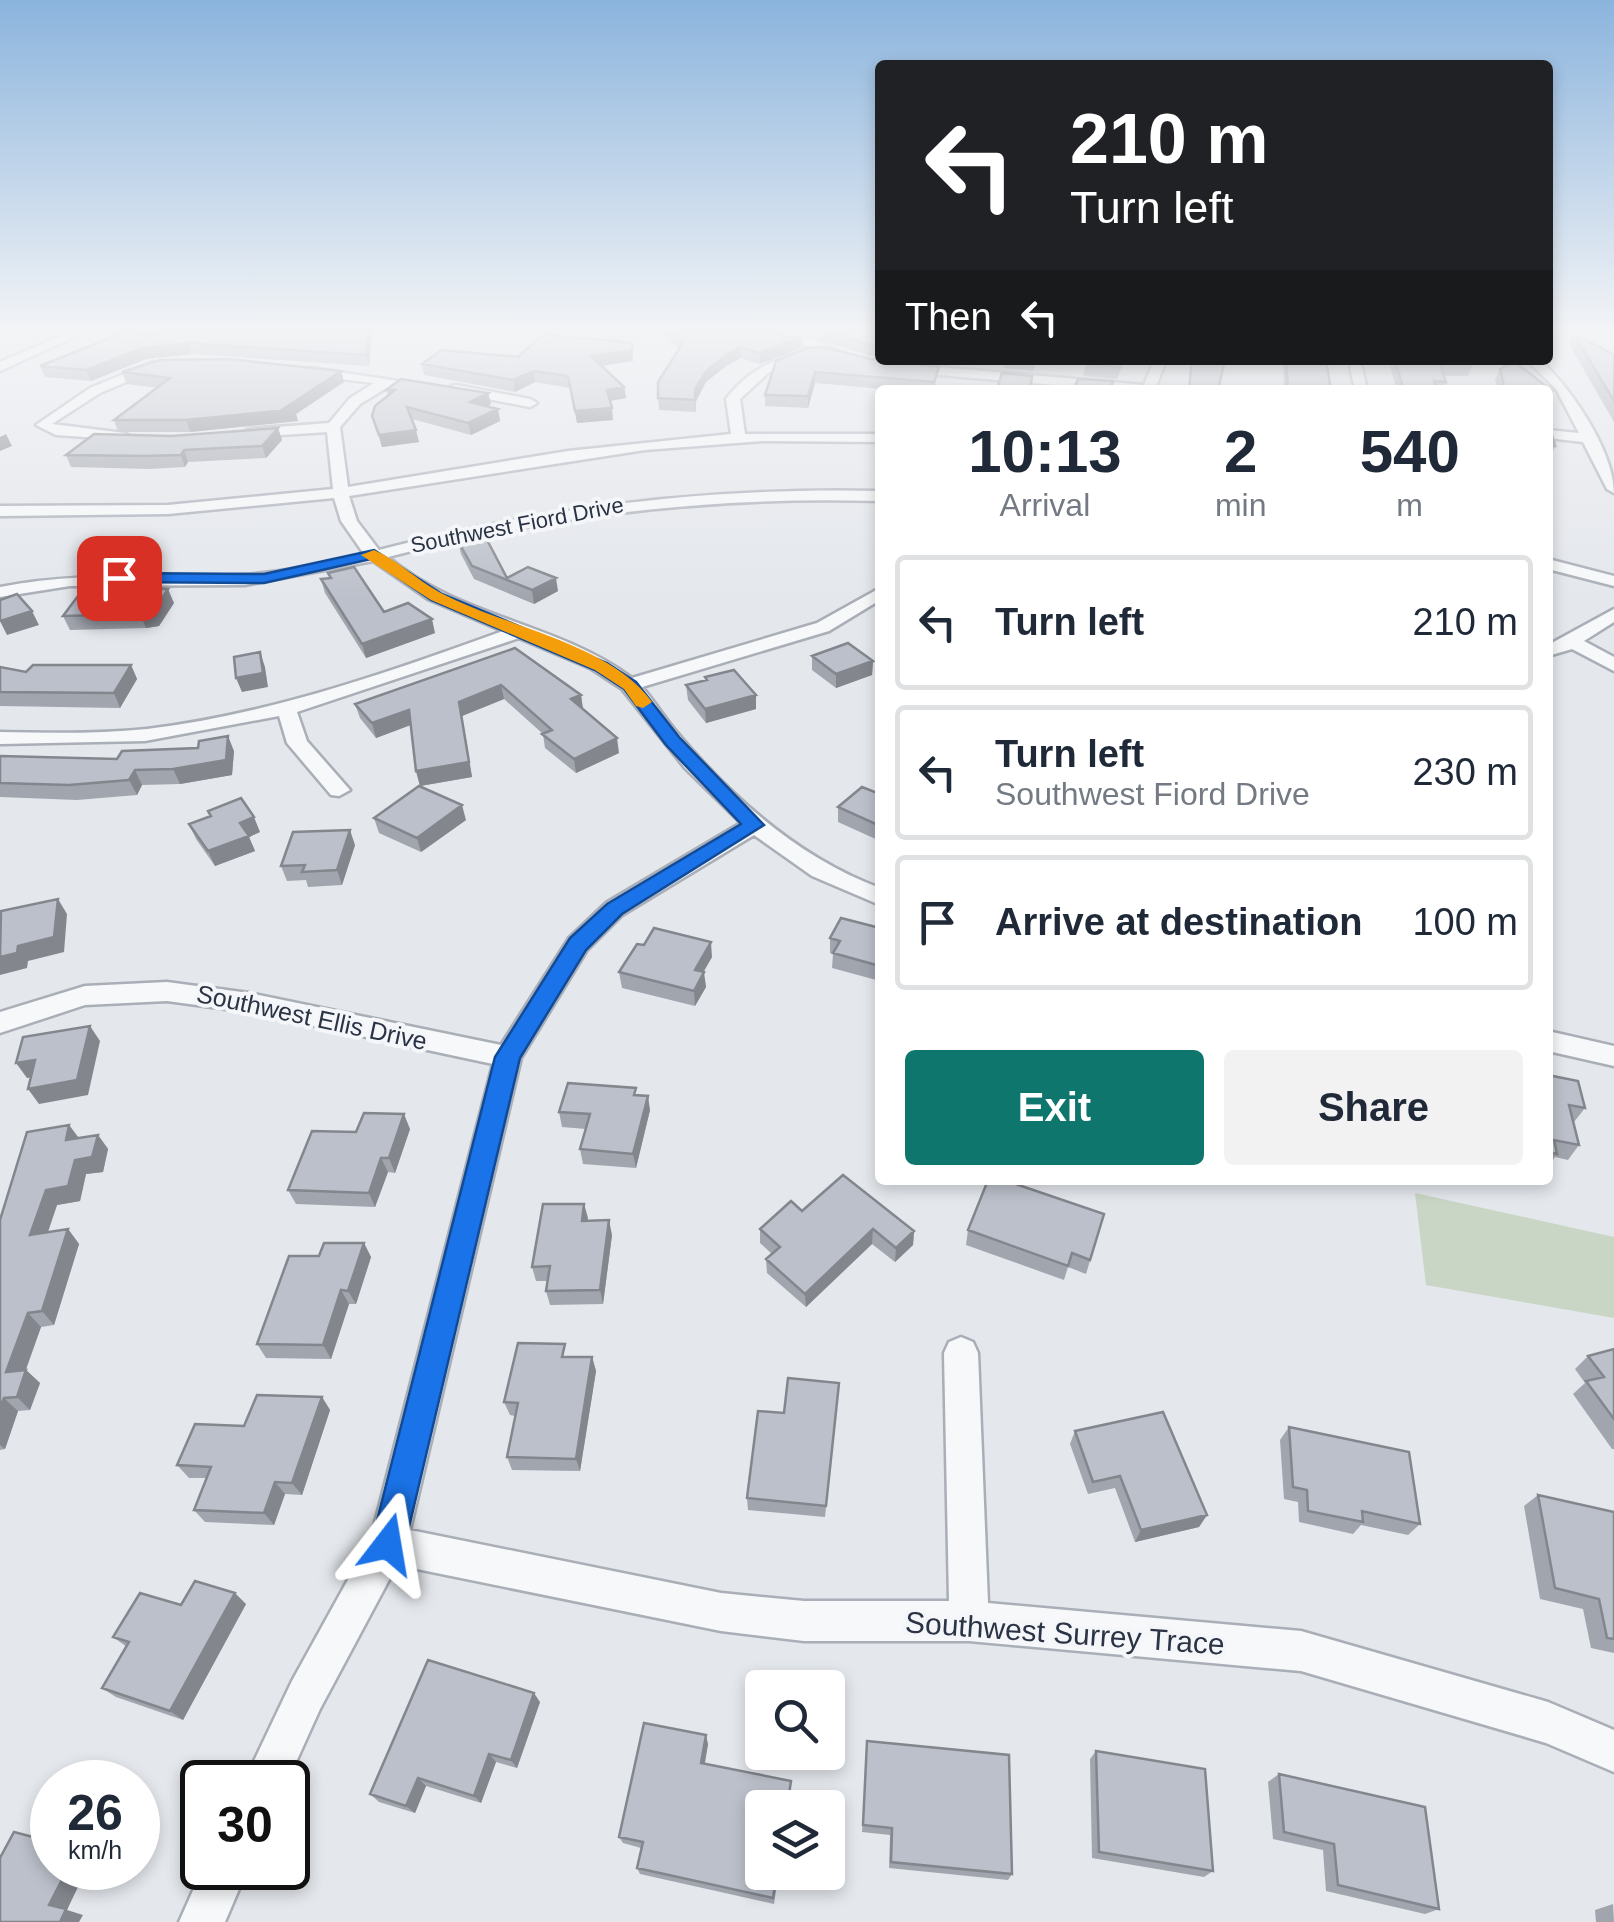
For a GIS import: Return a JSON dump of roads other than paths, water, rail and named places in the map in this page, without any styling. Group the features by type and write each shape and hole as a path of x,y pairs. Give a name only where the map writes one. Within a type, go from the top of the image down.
{"street":[{"path":"48,421 42,425 77,434 146,438"},
{"path":"339,421 334,427 338,493 364,546 397,574 436,597 601,666 630,686 672,741 754,825 844,886 875,895"},
{"path":"736,421 739,440"},
{"path":"1579,421 1610,482"},
{"path":"225,435 334,427"},
{"path":"1553,435 1587,438"},
{"path":"0,511 154,510 338,493 570,454 739,440 875,438"},
{"name":"Southwest Fiord Drive","path":"0,592 82,579 264,578 574,512 875,496"},
{"path":"1553,565 1614,582"},
{"path":"630,686 823,627 875,596"},
{"path":"1553,649 1614,614"},
{"path":"0,738 144,735 286,710 352,691 521,631"},
{"path":"1571,642 1614,665"},
{"path":"286,710 298,743 339,790"},
{"path":"275,1760 388,1544 508,1057 567,959 614,909 754,825"},
{"name":"Southwest Ellis Drive","path":"0,1023 106,992 161,989 214,994 508,1057"},
{"path":"1553,1042 1614,1056"},
{"path":"961,1353 969,1621"},
{"name":"Southwest Surrey Trace","path":"388,1544 721,1612 804,1621 969,1621 1301,1652 1548,1724 1614,1751"},
{"path":"202,1922 216,1890"}]}
